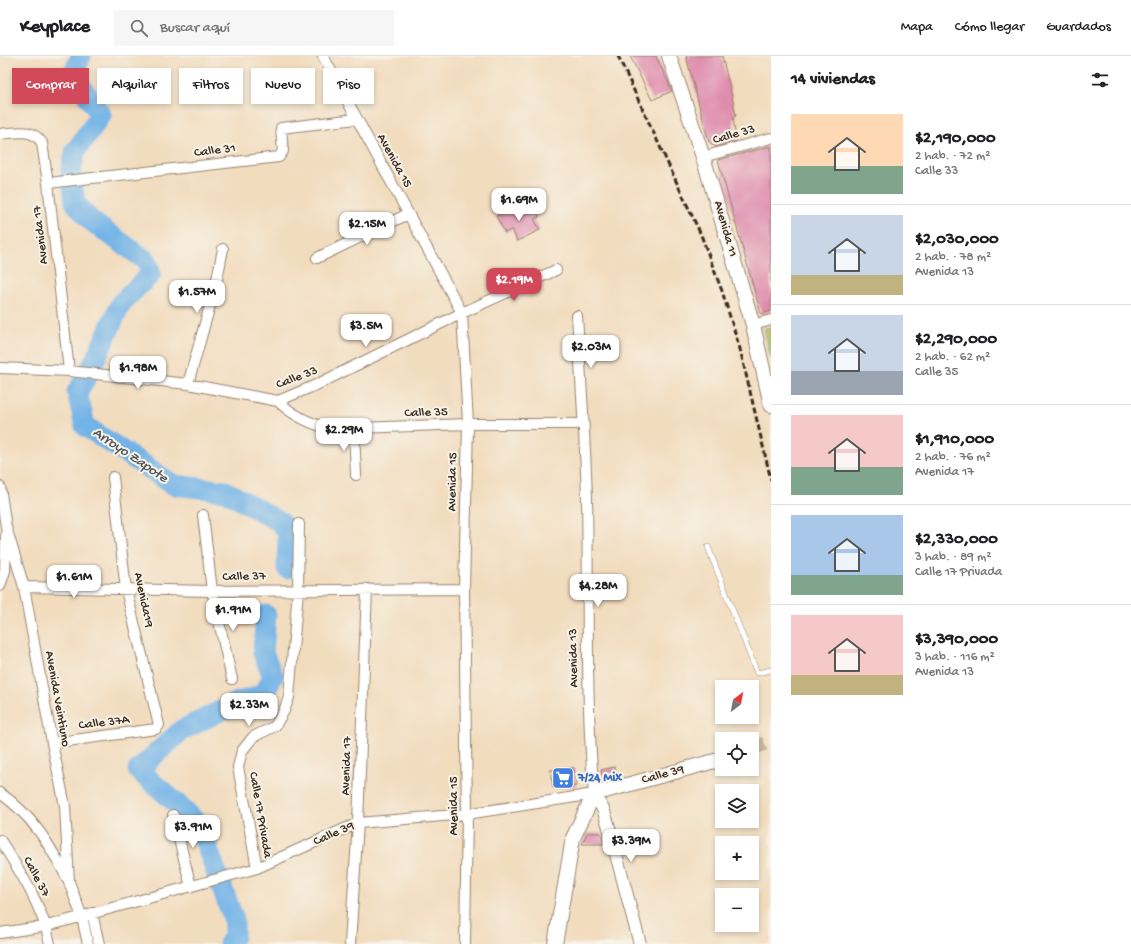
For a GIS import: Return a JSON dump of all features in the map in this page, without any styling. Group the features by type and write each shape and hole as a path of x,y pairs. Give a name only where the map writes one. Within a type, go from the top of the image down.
{"main road":[{"name":"Avenida 11","path":"669,56 703,157 753,325 771,405"},
{"name":"Calle 39","path":"594,794 715,761"},
{"path":"555,944 573,838 594,794"}],"street":[{"name":"Avenida 15","path":"323,56 462,313 468,424 464,589 468,814 465,944"},
{"name":"Calle 31","path":"48,183 279,157 282,151 281,128 356,119"},
{"name":"Avenida 17","path":"0,134 30,132 39,137 42,143 48,183 69,371"},
{"name":"Calle 33","path":"703,157 771,138"},
{"path":"317,258 408,214"},
{"path":"188,384 216,284 223,249"},
{"name":"Calle 33","path":"0,368 69,371 188,384 278,401 316,385 462,313 556,270"},
{"name":"Avenida 13","path":"577,316 587,498 587,614 590,752 594,794 603,809 608,824 640,944"},
{"path":"753,325 771,320"},
{"name":"Calle 35","path":"278,401 288,411 318,426 331,429 468,424 583,424"},
{"path":"354,429 356,475"},
{"name":"Avenida19","path":"113,477 126,590 159,722 158,727"},
{"name":"Avenida Veintiuno","path":"0,487 3,528 24,587 65,806 69,882 82,917 88,944"},
{"path":"203,515 212,591 232,679"},
{"name":"Calle 17 Privada","path":"257,868 238,767 242,751 253,737 275,726 290,697 298,590 299,524"},
{"path":"0,586 5,571 3,528"},
{"name":"Calle 37","path":"24,587 212,591 464,589"},
{"name":"Avenida 17","path":"350,944 358,823 368,589"},
{"name":"Calle 37A","path":"52,743 156,729 158,727"},
{"path":"0,793 17,806 34,823 54,854 69,882"},
{"name":"Calle 39","path":"0,933 47,926 257,868 358,823 468,814 594,794"},
{"path":"173,815 191,887"},
{"name":"Calle 37","path":"0,840 19,869 47,926"},
{"path":"92,913 99,944"},
{"path":"47,926 50,944"}],"lane":[{"path":"708,547 757,673 771,670"}],"green space":[{"path":"771,327 771,359 764,329"}],"building":[{"path":"630,56 656,56 672,91 652,100"},
{"path":"686,56 722,56 736,116 733,117 736,141 716,147 709,142"},
{"path":"771,146 771,311 761,314 718,160"},
{"path":"521,205 524,212 535,207 539,217 534,219 540,230 517,241 512,229 505,233 496,216"},
{"path":"615,767 618,779 604,782 601,770"},
{"name":"7/24 Mix","path":"574,768 576,786 553,788 550,770"},
{"path":"587,833 601,833 604,844 582,844"}],"waterway":[{"name":"Arroyo Zapote","path":"81,56 73,75 101,115 75,152 71,171 75,202 91,221 147,261 151,274 121,303 89,373 77,392 85,426 174,485 225,491 280,522 288,533 287,568"},
{"name":"Arroyo Zapote","path":"229,944 234,937 234,920 199,825 182,808 138,770 182,730 238,702 254,698 266,691 273,676 263,653 266,615"}],"tunnel":[{"path":"759,746 771,741"}],"railway":[{"path":"618,56 701,235 722,291 740,349 771,480"}],"place":[{"name":"7/24 Mix","path":"563,778"}]}
